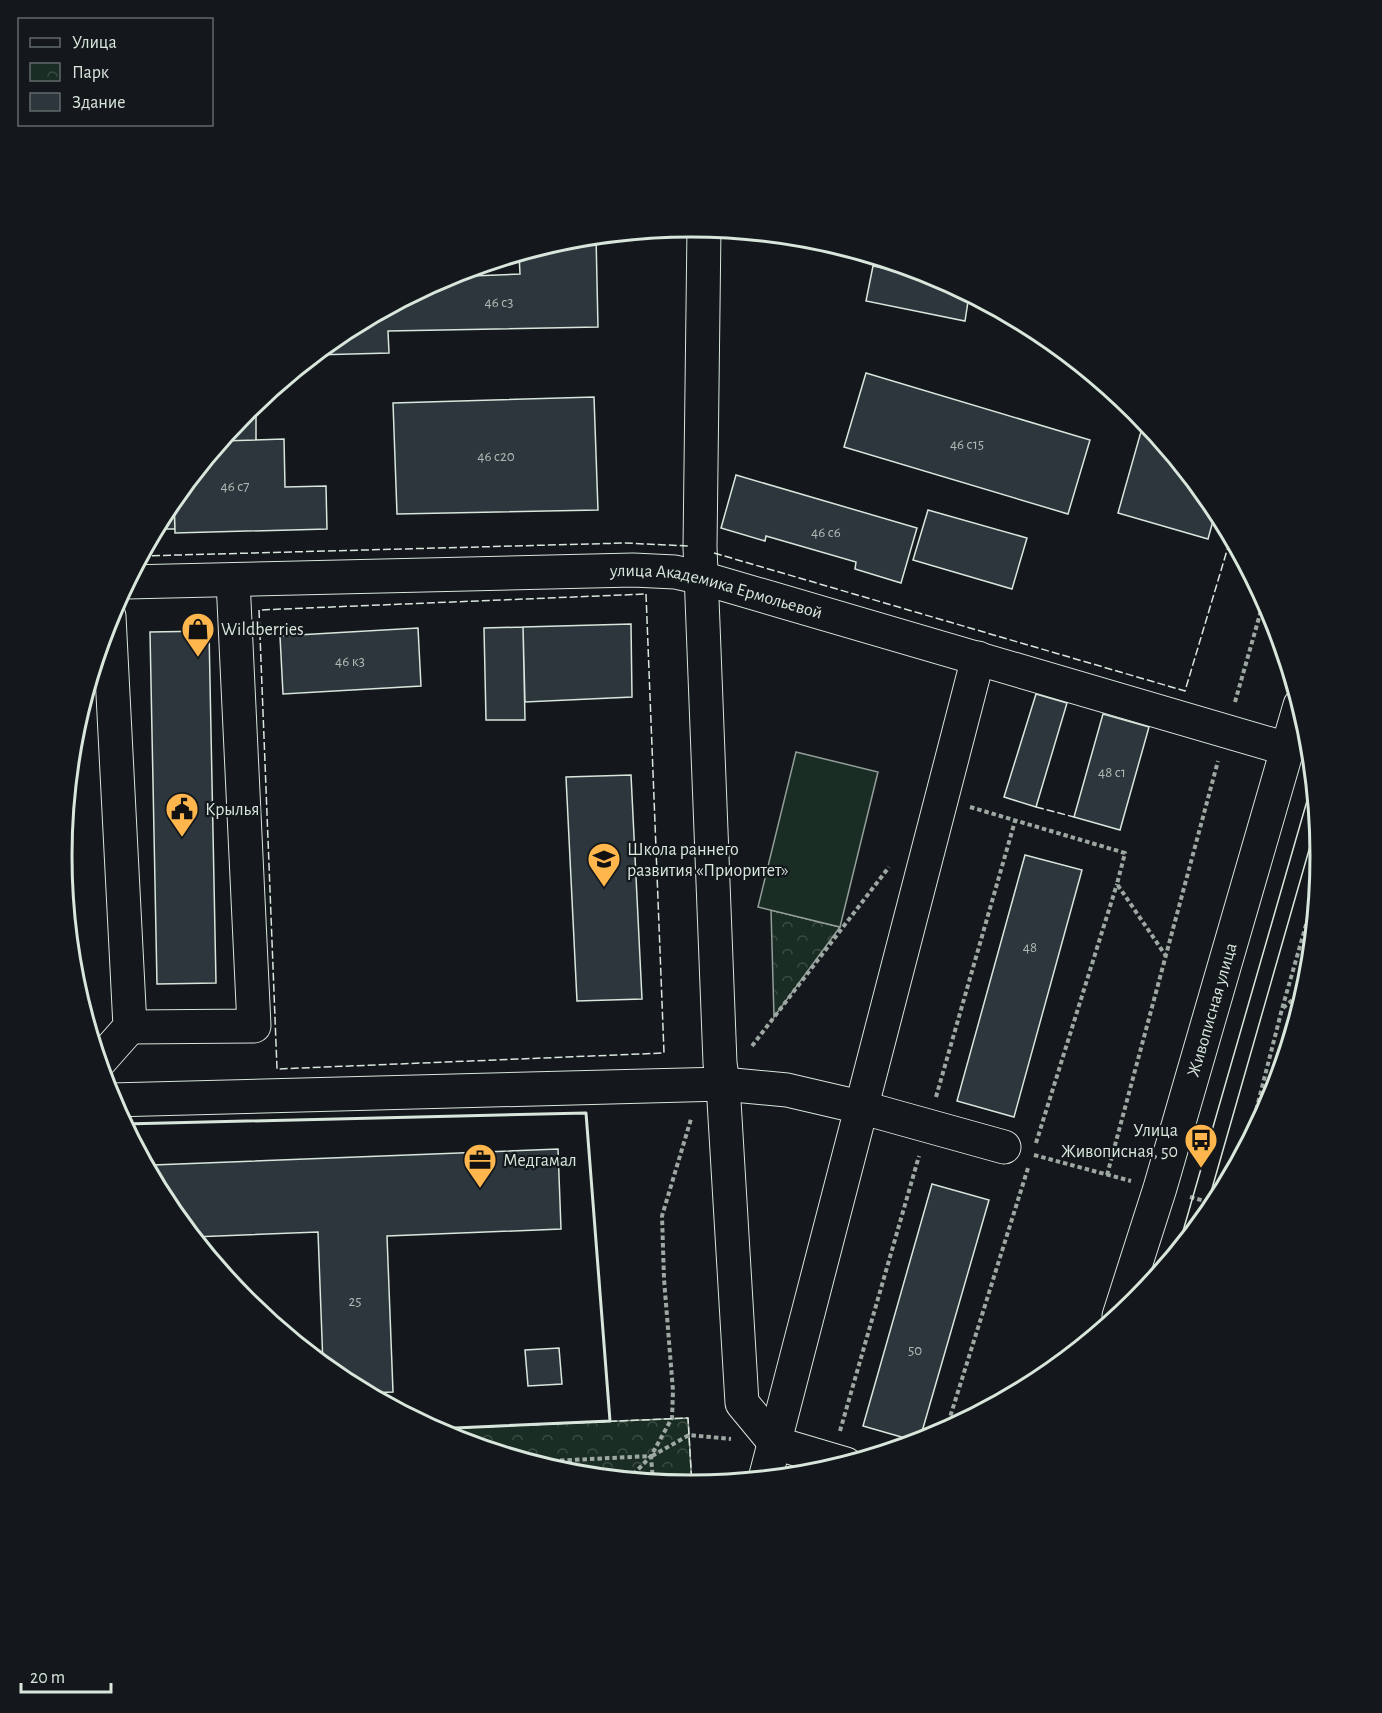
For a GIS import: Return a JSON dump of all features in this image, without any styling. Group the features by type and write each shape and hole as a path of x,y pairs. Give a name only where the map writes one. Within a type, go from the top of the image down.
{"street":[{"path":"704,238 700,547 720,1063 742,1403 775,1443 830,1459"},
{"name":"улица Академика Ермольевой","path":"137,582 633,570 675,572 1287,749"},
{"path":"130,1027 254,1026 233,580"},
{"path":"105,1055 130,1027 110,643"},
{"path":"767,1470 978,658"},
{"name":"Живописная улица","path":"1125,1298 1160,1188 1295,722"},
{"path":"122,1100 723,1084 787,1090 860,1107 1004,1147"}],"path":[{"path":"1107,1175 1260,614"},
{"path":"985,811 1125,853 1117,884 1166,956"},
{"path":"635,1472 651,1456 672,1418 673,1391 664,1279 662,1216 692,1118 723,1084 891,865"},
{"path":"1257,1105 1306,925"},
{"path":"1282,1009 1293,999"},
{"path":"1004,1147 1205,1201"},
{"path":"557,1461 651,1456 689,1435 775,1443"},
{"path":"651,1456 652,1474"}],"green space":[{"path":"796,752 878,772 840,927 758,907"},
{"path":"771,910 840,927 774,1017"},
{"path":"688,1418 691,1476 610,1470 570,1464 492,1443 454,1428"}],"building":[{"path":"596,245 598,327 388,331 389,353 329,355 382,320 454,285 478,276 520,274 519,262 570,249"},
{"path":"873,266 890,270 968,303 965,321 866,301"},
{"path":"866,373 1090,440 1068,514 844,447"},
{"path":"594,397 598,510 397,514 393,403"},
{"path":"256,416 256,440 233,441"},
{"path":"1141,432 1182,480 1212,523 1208,539 1118,513"},
{"path":"284,439 285,487 326,486 327,529 175,533 176,513 233,441"},
{"path":"736,475 917,528 901,583 855,569 856,562 766,536 765,541 721,528"},
{"path":"928,510 1027,538 1012,589 913,560"},
{"path":"175,515 175,529 166,529"},
{"path":"631,624 632,697 525,702 523,627"},
{"path":"523,627 525,720 486,720 484,628"},
{"path":"418,628 421,686 283,694 280,636"},
{"path":"209,631 216,983 157,984 150,632"},
{"path":"1036,694 1067,703 1036,807 1004,797"},
{"path":"1103,714 1149,727 1120,830 1074,817"},
{"name":"Школа раннего развития «Приоритет»","path":"631,775 642,999 577,1001 566,777"},
{"path":"1025,855 1082,870 1014,1117 957,1101"},
{"path":"558,1149 561,1229 387,1236 393,1392 380,1392 323,1354 318,1232 203,1237 154,1165"},
{"path":"932,1184 989,1200 922,1430 904,1438 863,1426"},
{"path":"559,1348 562,1384 528,1386 525,1350"}],"tram line":[{"path":"1183,1232 1307,800"},
{"path":"1211,1192 1310,847"}],"fence":[{"path":"150,556 625,543 688,546"},
{"path":"714,553 1185,691 1228,548"},
{"path":"646,594 664,1053 277,1069 259,610 646,594"},
{"path":"1036,807 1074,817"},
{"path":"454,1428 688,1418 691,1476"}],"wall":[{"path":"133,1124 586,1113 610,1421 454,1428"}],"place":[{"name":"Wildberries","path":"198,658"},
{"name":"Крылья","path":"182,838"},
{"name":"Школа раннего развития «Приоритет»","path":"604,888"},
{"name":"Улица Живописная, 50","path":"1201,1169"},
{"name":"Медгамал","path":"480,1189"}]}
